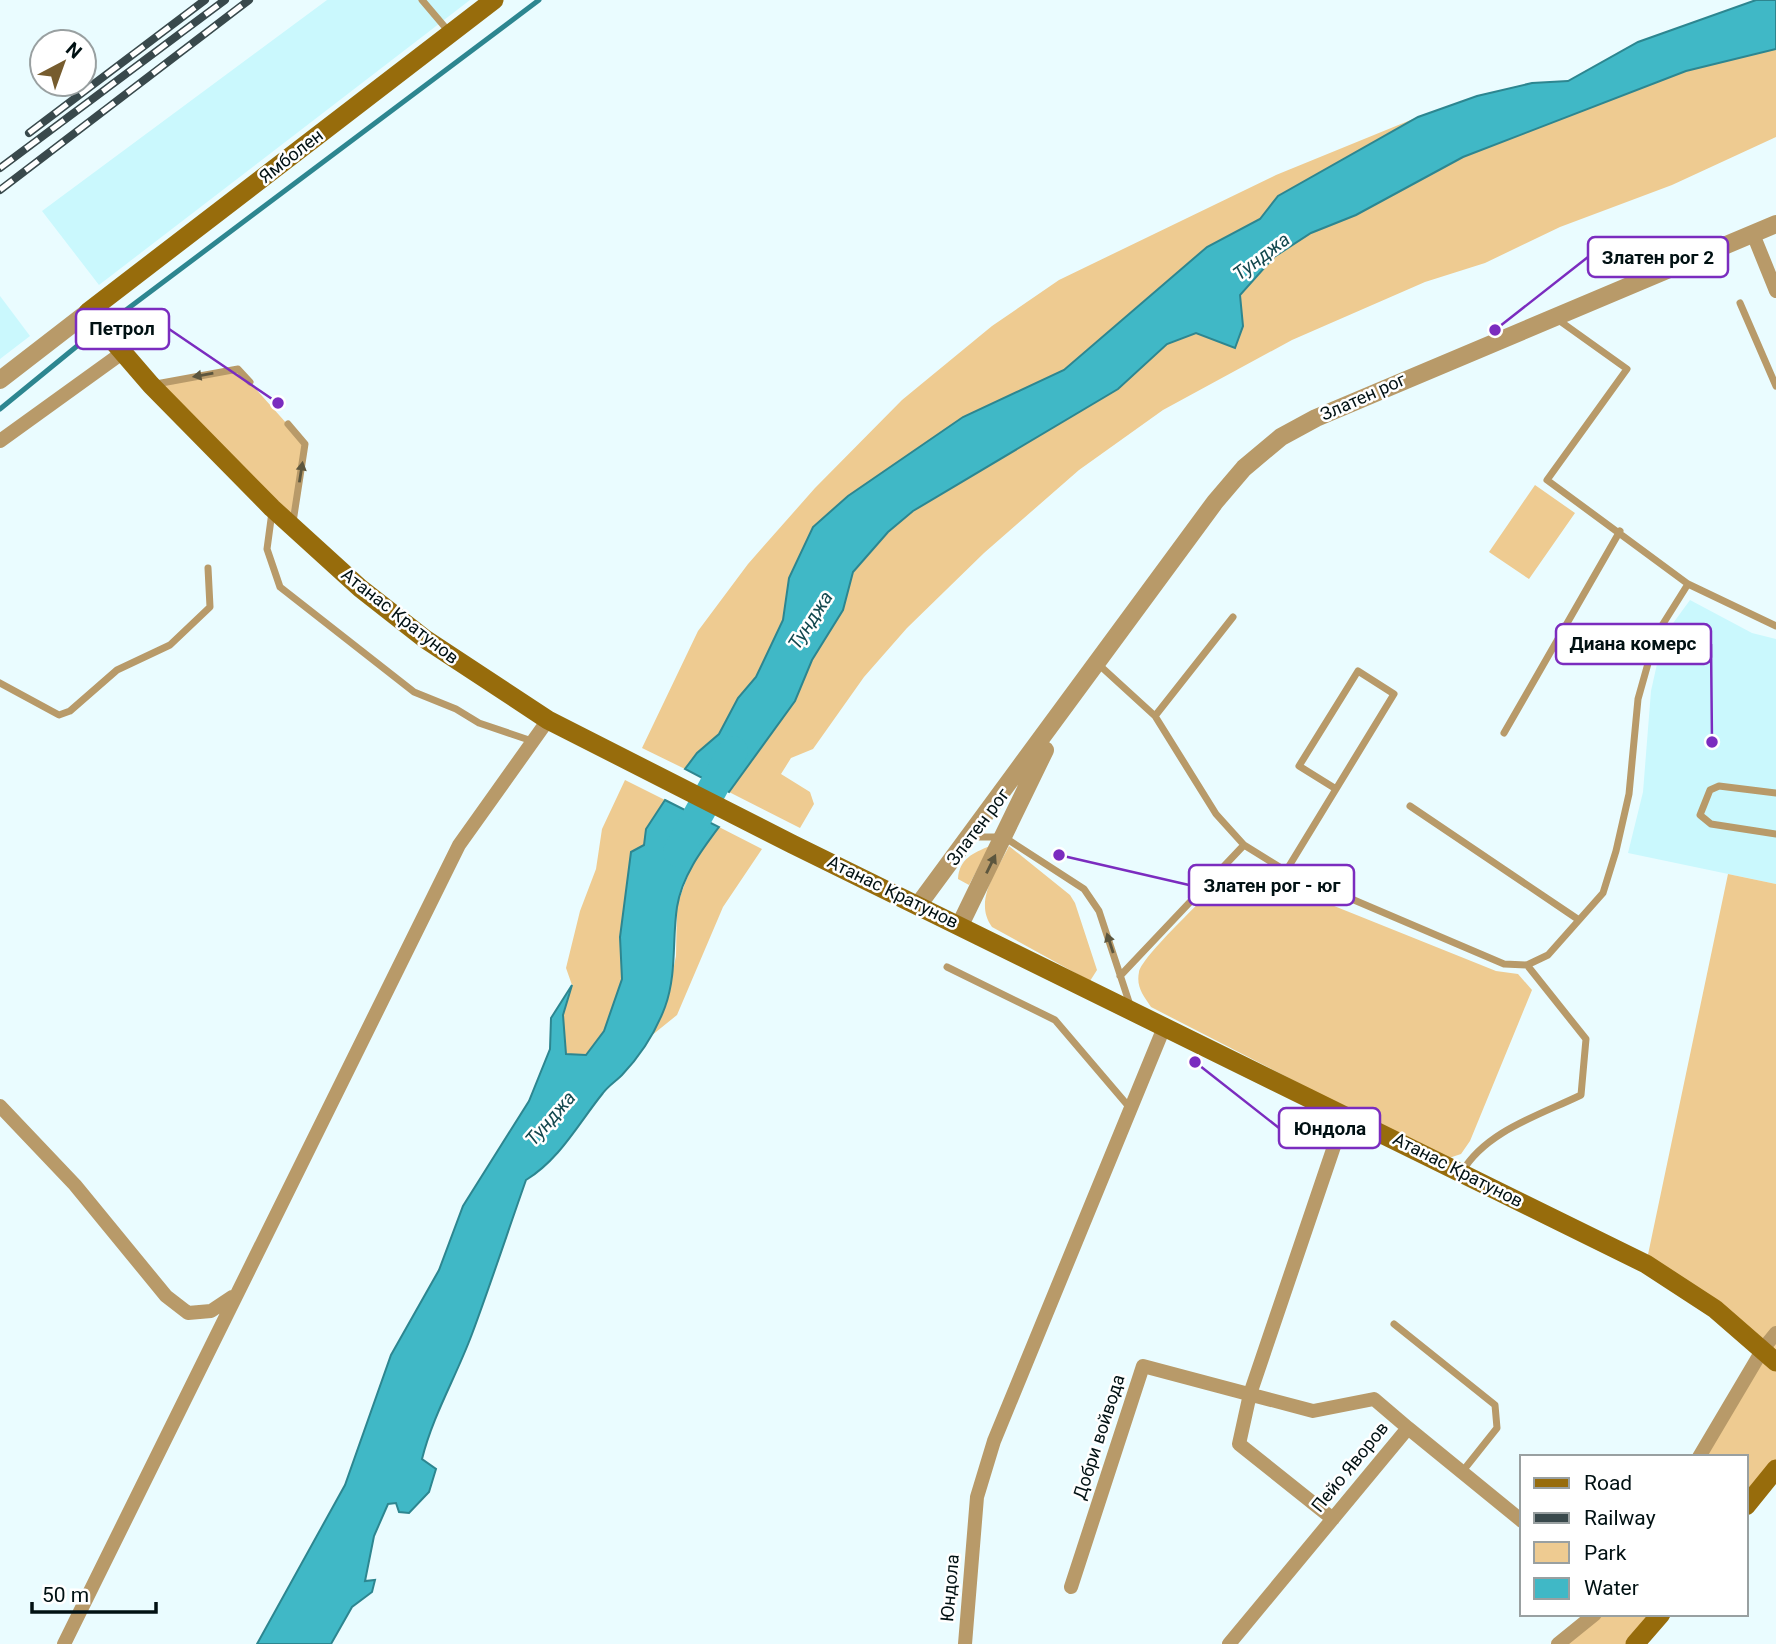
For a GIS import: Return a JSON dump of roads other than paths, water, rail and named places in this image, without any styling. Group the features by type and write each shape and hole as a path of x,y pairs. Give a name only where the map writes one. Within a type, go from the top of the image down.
{"main road":[{"name":"Ямболен","path":"88,312 494,0"},
{"name":"Атанас Кратунов","path":"88,312 151,385 272,508 360,589 425,639 548,720 792,844 1131,1008 1646,1264 1715,1310 1769,1356"},
{"path":"1748,1504 1776,1469"},
{"path":"1635,1644 1659,1616"}],"street":[{"name":"Златен рог","path":"919,904 1061,716 1097,662 1215,502 1244,468 1280,438 1376,391 1776,225"},
{"path":"1753,234 1776,291"},
{"path":"0,380 88,312"},
{"path":"0,441 122,353"},
{"name":"Златен рог","path":"960,925 1061,716"},
{"path":"64,1644 233,1296 459,845 548,720"},
{"name":"Юндола","path":"965,1644 977,1497 993,1441 1165,1025"},
{"path":"0,1106 75,1185 166,1296 188,1313 211,1311 233,1296"},
{"path":"1333,1520 1239,1444 1250,1394 1345,1114"},
{"path":"1700,1455 1769,1356 1776,1333"},
{"name":"Добри войвода","path":"1071,1587 1143,1366 1313,1411 1374,1399 1408,1428"},
{"name":"Пейо Яворов","path":"1228,1644 1408,1428 1520,1519"},
{"path":"1558,1644 1593,1616"}],"lane":[{"path":"422,0 450,34"},
{"path":"1740,303 1776,385"},
{"path":"1554,316 1627,369 1547,480 1620,531 1688,584 1763,623 1776,626"},
{"path":"151,385 239,369 250,382"},
{"path":"288,424 305,444 292,527"},
{"path":"272,508 267,550 280,587 414,692 456,709 479,723 532,741"},
{"path":"1504,733 1620,531"},
{"path":"0,683 59,715 69,711 117,670 170,645 210,607 208,568"},
{"path":"1097,662 1155,716 1216,814 1244,845 1286,871 1504,964 1527,965 1548,955 1603,893 1629,794 1638,699 1656,635 1688,584"},
{"path":"1155,716 1233,617"},
{"path":"1286,871 1394,694 1358,671 1298,766 1336,789"},
{"path":"1776,793 1719,786 1710,789 1700,815 1711,824 1776,834"},
{"path":"1410,806 1579,920"},
{"path":"971,836 1004,836 1084,889 1099,911 1131,1008"},
{"path":"1120,976 1244,845"},
{"path":"1462,1172 1472,1155 1492,1138 1581,1095 1586,1039 1527,965"},
{"path":"947,967 1055,1020 1130,1109"},
{"path":"1394,1324 1495,1405 1497,1428 1462,1472"}],"water":[{"path":"1756,0 1776,0 1776,49 1686,71 1463,157 1356,215 1311,233 1274,257 1240,295 1243,326 1235,348 1196,333 1167,344 1118,389 913,511 888,532 853,572 843,610 812,660 795,701 729,792 685,769 697,753 719,734 738,698 756,677 783,620 789,578 813,527 848,496 963,417 1064,370 1207,247 1260,219 1278,196 1418,117 1477,96 1532,83 1568,81 1638,42"},
{"path":"665,800 719,827 693,864 683,885 677,907 669,995 657,1025 635,1060 605,1090 559,1151 526,1180 472,1334 438,1411 422,1459 436,1469 429,1492 409,1513 399,1512 396,1503 388,1504 374,1536 365,1581 375,1580 372,1592 352,1607 331,1644 257,1644 345,1485 391,1355 439,1270 463,1206 529,1101 550,1049 551,1018 572,985 563,1015 566,1054 586,1055 604,1031 622,979 620,937 631,852 644,845 646,829"}],"waterway":[{"path":"126,310 539,0"},
{"path":"0,409 82,342"},
{"name":"Тунджа","path":"678,852 733,751"}],"railway":[{"path":"29,133 205,0"},
{"path":"0,168 225,0"},
{"path":"0,190 249,0"}],"place":[{"name":"Златен рог 2","path":"1495,330"},
{"name":"Петрол","path":"278,403"},
{"name":"Диана комерс","path":"1712,742"},
{"name":"Златен рог - юг","path":"1059,855"},
{"name":"Юндола","path":"1195,1062"}]}
